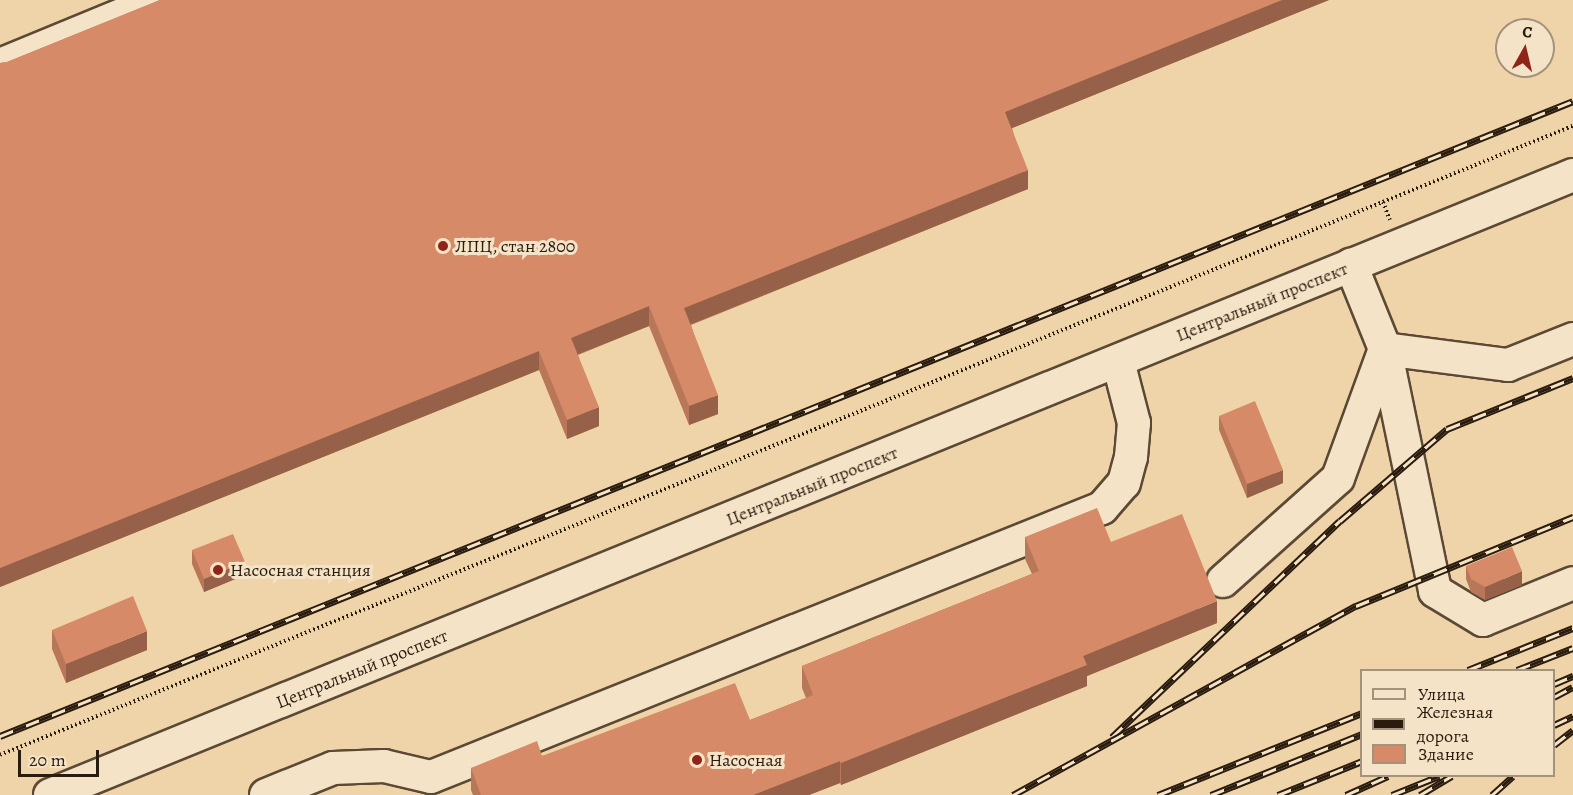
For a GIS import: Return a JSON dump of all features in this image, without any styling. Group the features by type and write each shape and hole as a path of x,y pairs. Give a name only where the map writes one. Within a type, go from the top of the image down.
{"street":[{"path":"0,65 158,0"},
{"name":"Центральный проспект","path":"50,795 1573,175"},
{"path":"1351,265 1385,349 1435,591 1483,620 1573,583"},
{"path":"1385,349 1508,365 1573,339"},
{"path":"1223,581 1338,478 1385,349"},
{"path":"266,795 333,768 384,766 430,786 1102,508 1124,483 1131,457 1134,423 1118,361"}],"path":[{"path":"0,755 1573,126"}],"building":[{"name":"ЛПЦ, стан 2800","path":"160,0 1282,0 1005,112 1028,170 684,308 718,395 689,406 649,306 571,338 599,407 567,420 539,351 0,568 0,63"},
{"path":"1255,401 1283,470 1247,484 1219,416"},
{"path":"1097,508 1111,542 1182,514 1217,601 1083,656 1087,665 841,763 840,761 753,795 481,795 471,768 537,741 542,756 735,683 750,720 813,695 802,666 1039,571 1025,537"},
{"path":"233,534 245,562 204,579 192,550"},
{"path":"1512,547 1522,571 1485,587 1471,579 1466,566"},
{"path":"133,596 147,631 66,664 52,630"}],"railway":[{"path":"0,736 1573,101"},
{"path":"1112,737 1340,521 1447,429 1573,378"},
{"path":"1013,795 1356,606 1573,517"},
{"path":"1470,669 1573,628"},
{"path":"1520,669 1573,648"},
{"path":"1555,684 1573,676"},
{"path":"1555,696 1573,687"},
{"path":"1158,795 1360,714"},
{"path":"1555,725 1573,716"},
{"path":"1555,744 1573,730"},
{"path":"1211,795 1360,735"},
{"path":"1278,795 1360,762"},
{"path":"1346,795 1386,777"},
{"path":"1392,795 1437,777"},
{"path":"1420,795 1450,777"},
{"path":"1492,795 1512,777"}],"place":[{"name":"ЛПЦ, стан 2800","path":"443,246"},
{"name":"Насосная станция","path":"218,570"},
{"name":"Насосная","path":"697,760"}]}
